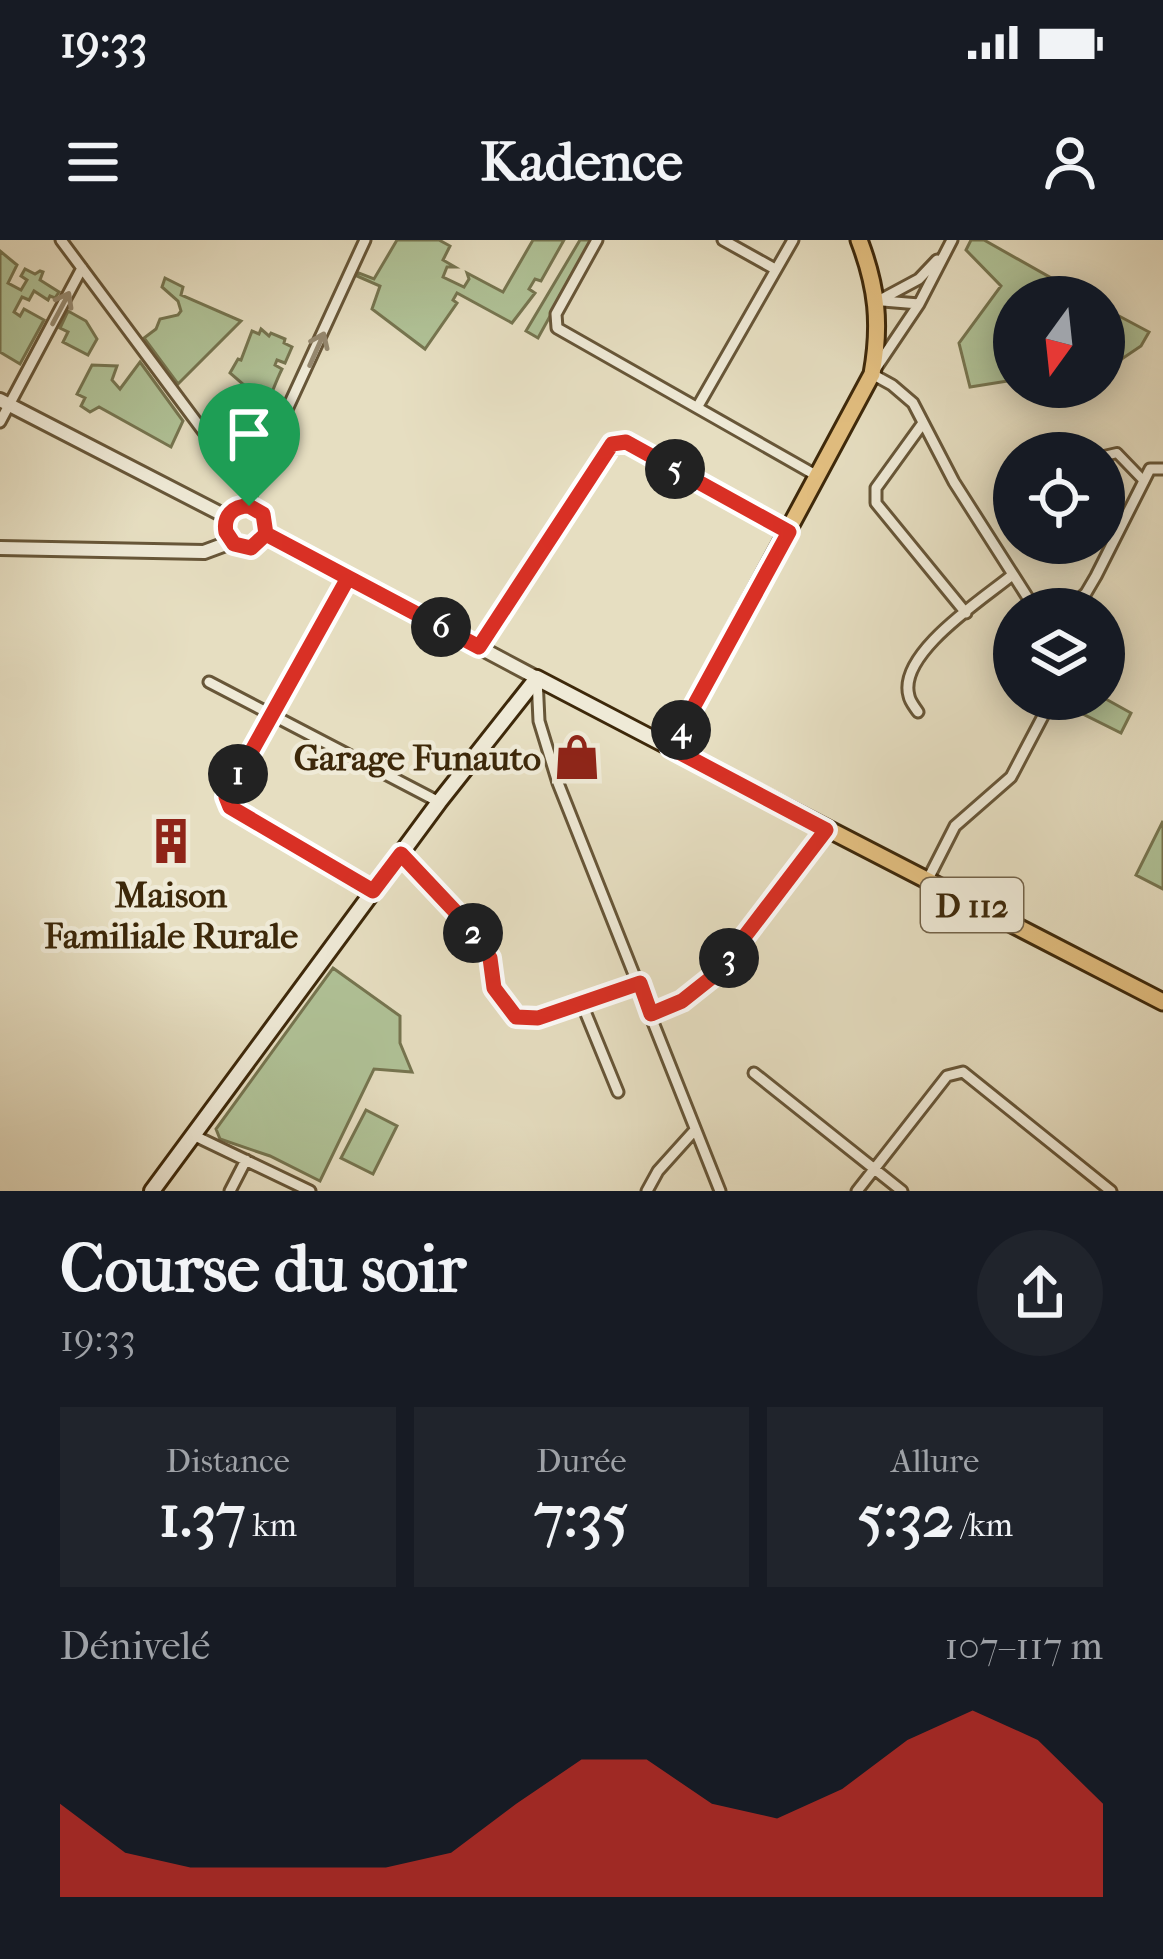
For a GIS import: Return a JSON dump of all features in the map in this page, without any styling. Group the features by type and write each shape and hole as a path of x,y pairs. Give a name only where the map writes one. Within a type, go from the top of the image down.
{"main road":[{"path":"671,748 872,374 879,333 878,301 859,240"},
{"path":"152,1191 439,802 537,678"},
{"name":"D 112","path":"537,678 1163,1002"}],"street":[{"path":"61,240 263,514 266,534"},
{"path":"231,542 227,518 249,500 364,240"},
{"path":"597,240 556,314 557,328 819,477"},
{"path":"723,240 775,269"},
{"path":"698,406 794,240"},
{"path":"878,301 919,279 952,241"},
{"path":"952,241 919,304 872,374 905,394 1020,588"},
{"path":"0,422 5,403 82,268"},
{"path":"878,301 919,304"},
{"path":"5,403 227,518"},
{"path":"923,423 876,488 875,502 966,613"},
{"path":"479,647 612,444 626,442 789,532"},
{"path":"1125,461 1144,481"},
{"path":"1089,588 1150,469 1163,469"},
{"path":"0,548 204,552 231,542 251,548 266,534"},
{"path":"266,534 537,678 539,721 558,784 720,1191"},
{"path":"919,712 909,695 916,661 928,645 1011,576"},
{"path":"348,578 226,797 230,807 373,891"},
{"path":"209,682 439,802"},
{"path":"927,881 955,826 1011,776 1041,720"},
{"path":"651,1014 682,1001 716,974 826,830"},
{"path":"401,854 466,923 490,958 494,988 516,1017 538,1018 640,983"},
{"path":"582,1004 618,1092"},
{"path":"857,1191 947,1076 957,1071 1112,1191"},
{"path":"754,1073 902,1191"},
{"path":"647,1191 694,1131"},
{"path":"193,1135 310,1191"},
{"path":"230,1191 246,1160"}],"green space":[{"path":"397,240 439,240 450,246 443,260 455,267 447,267 443,277 464,287 467,273 503,292 533,240 564,240 541,281 535,279 529,289 535,293 512,323 457,293 453,300 457,303 425,349 372,309 380,286 357,276 374,279"},
{"path":"580,240 592,240 538,338 526,331"},
{"path":"971,240 984,240 1048,276 993,278 966,250"},
{"path":"0,251 17,265 8,283 21,290 27,280 21,276 25,269 35,274 40,271 40,280 59,292 48,300 34,291 29,300 22,297 14,312 20,316 24,309 44,320 20,364 0,352"},
{"path":"165,278 183,287 181,295 241,321 178,384 144,338 160,319 181,311 178,301 162,287"},
{"path":"993,297 993,383 970,387 959,343"},
{"path":"68,311 86,321 97,339 88,355 63,342 68,332 60,328"},
{"path":"1125,319 1149,332 1141,346 1125,357"},
{"path":"261,329 292,347 285,363 277,360 275,365 282,369 268,404 257,424 252,422 248,429 234,418 240,412 233,404 240,391 236,388 244,385 230,373 241,360 252,331 259,334"},
{"path":"140,362 183,421 171,447 99,407 90,412 81,406 85,398 77,394 92,365 117,366 112,380 120,389"},
{"path":"1125,710 1131,713 1121,733 1095,720 1125,720"},
{"path":"1163,821 1163,889 1136,875"},
{"path":"333,968 400,1016 400,1043 412,1072 374,1069 320,1181 270,1156 220,1139 216,1129"},
{"path":"366,1110 397,1126 373,1174 341,1158"}],"place":[{"name":"Garage Funauto","path":"577,757"},
{"name":"Maison Familiale Rurale","path":"171,841"}],"route":[{"path":"249,506 234,509 227,518 226,532 234,544 251,548 266,534 479,647 612,444 626,442 789,532 671,748 826,830 716,974 682,1001 651,1014 640,983 538,1018 516,1017 494,988 490,958 466,923 401,854 373,891 230,807 226,797 348,578 266,534 263,514 249,506"}]}
